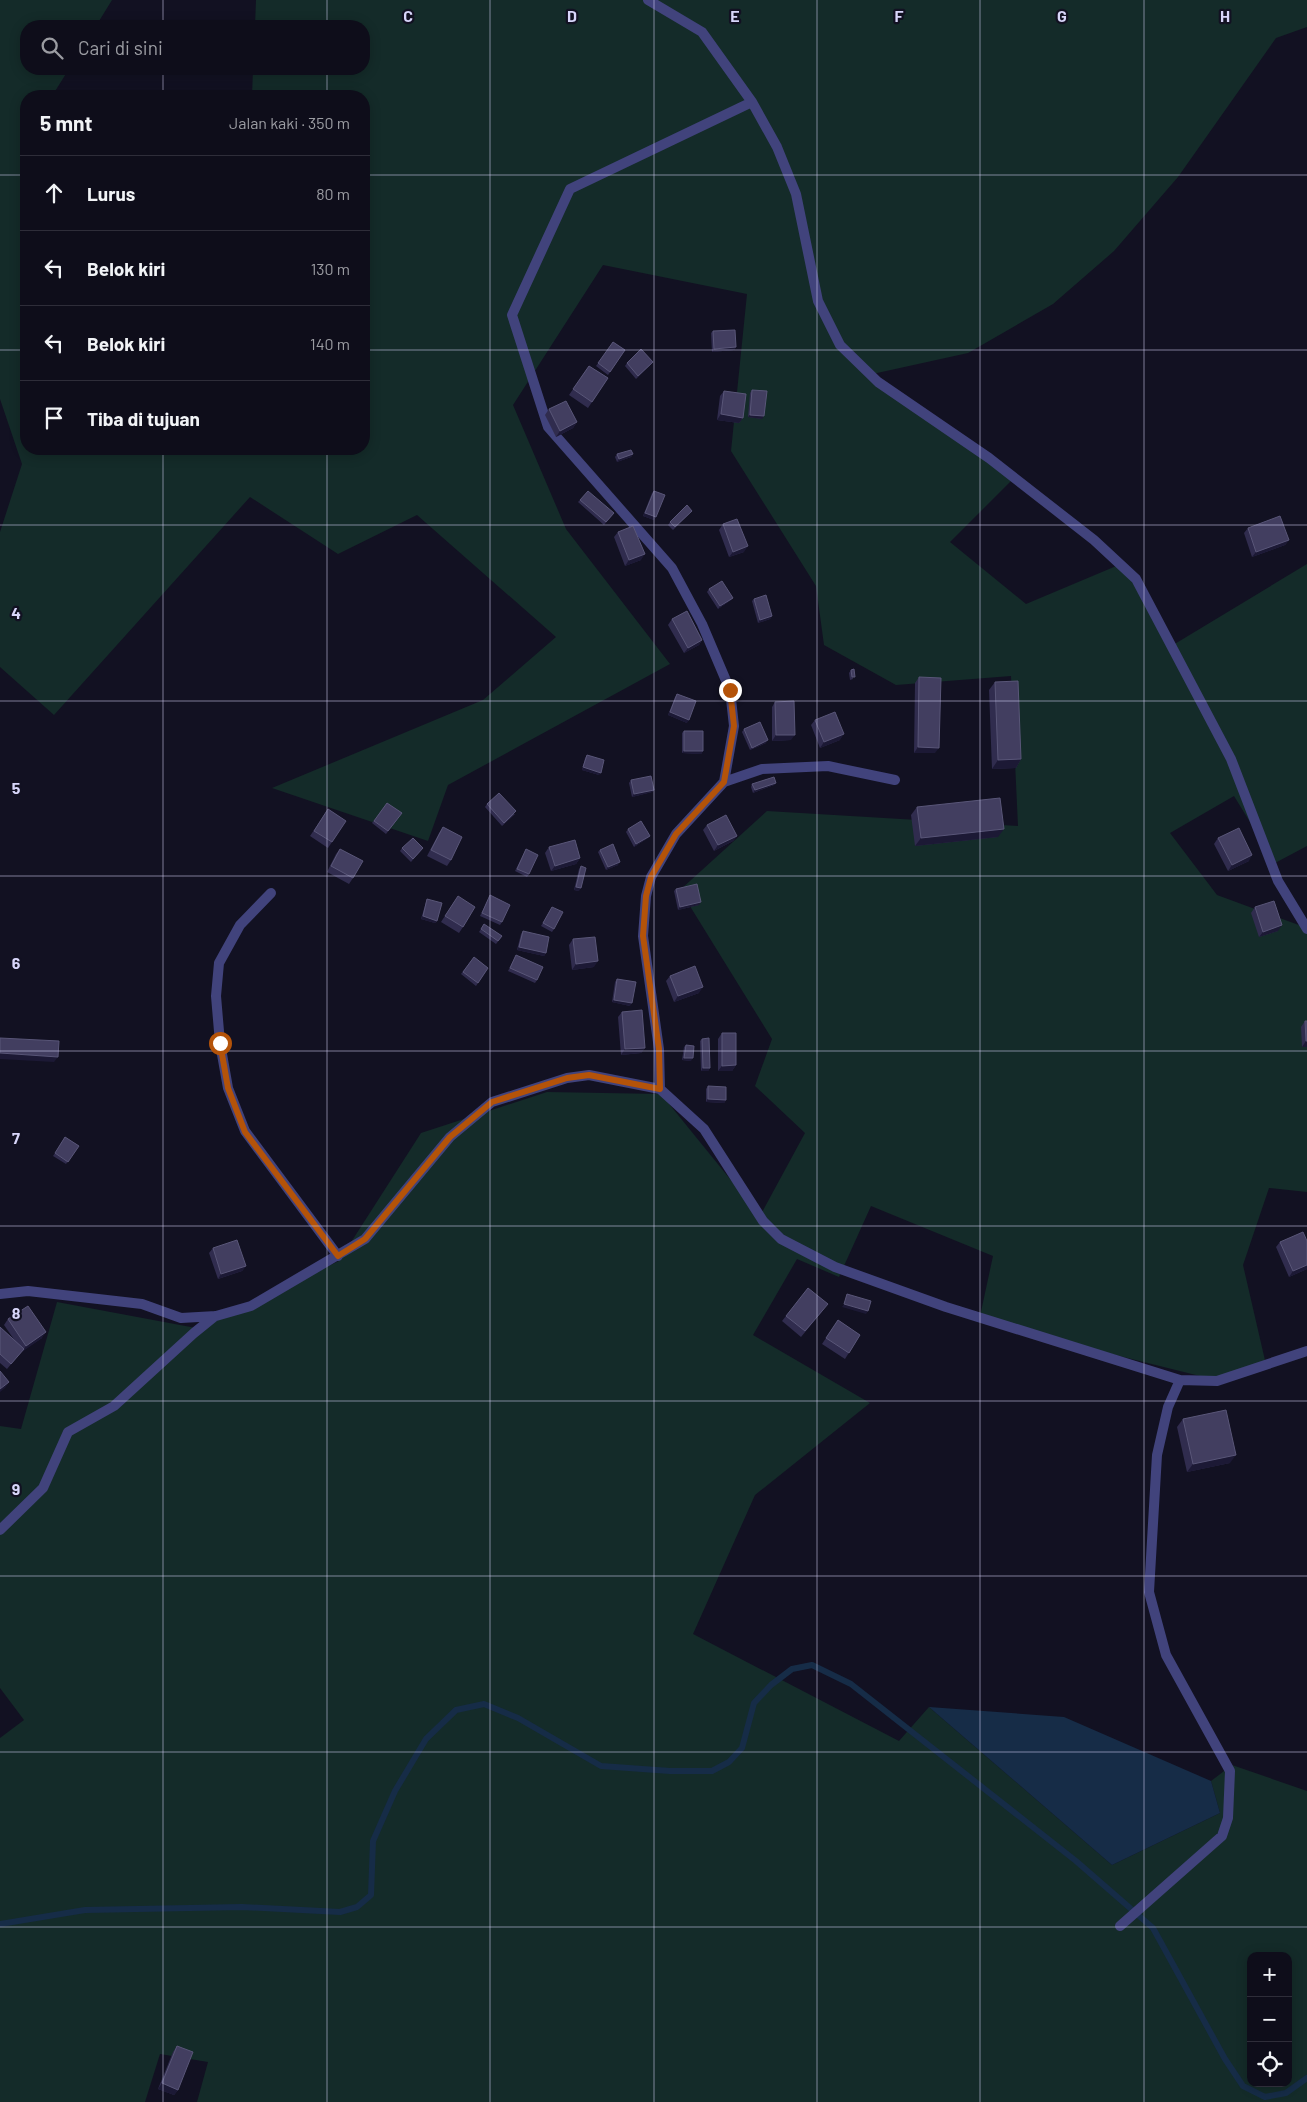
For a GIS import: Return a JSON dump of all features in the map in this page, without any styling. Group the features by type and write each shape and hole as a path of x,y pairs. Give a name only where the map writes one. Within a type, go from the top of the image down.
{"street":[{"path":"648,0 702,32 752,102 777,147 796,194 818,301 840,345 878,382 989,458 1094,540 1136,579 1230,759 1278,880 1307,929"},
{"path":"724,782 734,726 730,690 702,624 672,568 548,427 512,315 570,189 752,102"},
{"path":"660,1089 659,1049 643,936 646,896 651,877 676,834 724,782 762,769 828,766 896,780"},
{"path":"272,893 240,925 219,964 216,996 227,1079 245,1132 338,1256"},
{"path":"0,1294 28,1291 142,1304 181,1318 216,1316 251,1306 365,1239 450,1137 492,1102 567,1078 589,1075 660,1089 704,1129 763,1221 781,1239 835,1267 946,1306 1180,1380 1216,1381 1307,1352"},
{"path":"0,1530 43,1488 68,1432 114,1406 194,1333 216,1316"},
{"path":"1120,1926 1222,1836 1228,1818 1230,1771 1166,1655 1149,1592 1157,1455 1168,1407 1180,1380"}],"green space":[{"path":"0,0 112,0 100,20 20,20 20,75 65,75 56,90 20,90 20,455 370,455 370,90 252,90 253,75 370,75 370,20 255,20 256,0 1307,0 1307,27 1276,38 1178,177 1114,251 1053,304 968,353 868,375 1017,475 950,542 1026,604 1121,564 1173,645 1307,564 1307,846 1275,863 1234,796 1170,833 1217,895 1307,928 1307,1192 1269,1188 1243,1265 1267,1369 1220,1381 979,1321 993,1256 871,1206 839,1277 797,1259 753,1335 870,1403 755,1495 693,1634 899,1741 929,1707 1112,1865 1220,1813 1211,1781 1232,1765 1307,1791 1307,2102 197,2102 208,2062 160,2054 145,2102 0,2102 0,1738 24,1720 0,1688 0,1426 21,1429 57,1302 196,1328 339,1261 421,1133 547,1092 661,1094 760,1216 805,1133 755,1086 772,1039 680,890 767,811 1018,826 1011,676 896,685 824,645 816,586 731,451 747,294 603,265 513,405 566,529 670,664 448,785 428,841 272,788 483,700 556,637 417,515 338,554 250,497 54,715 0,667 0,532 22,464 0,399"}],"water":[{"path":"929,1707 1064,1717 1211,1781 1220,1813 1112,1865"}],"building":[{"path":"735,330 736,347 714,349 713,331"},
{"path":"613,342 625,350 610,372 598,363"},
{"path":"641,349 653,362 638,376 627,363"},
{"path":"589,366 608,378 592,402 573,389"},
{"path":"752,390 767,391 764,416 750,415"},
{"path":"724,391 746,394 743,418 721,414"},
{"path":"566,401 577,422 560,431 549,409"},
{"path":"631,450 633,454 619,459 617,454"},
{"path":"588,491 614,513 606,522 580,500"},
{"path":"654,491 665,495 656,517 645,513"},
{"path":"687,505 692,511 675,527 670,522"},
{"path":"1280,516 1289,540 1256,552 1248,528"},
{"path":"737,519 748,546 733,552 723,524"},
{"path":"633,526 645,554 629,560 618,532"},
{"path":"722,581 733,598 720,606 709,589"},
{"path":"766,595 772,616 760,620 754,599"},
{"path":"687,611 702,640 688,648 672,619"},
{"path":"854,669 855,677 852,677 851,670"},
{"path":"919,677 941,678 939,748 918,747"},
{"path":"1018,681 1021,759 998,760 995,682"},
{"path":"677,694 696,701 689,720 670,712"},
{"path":"794,701 795,735 776,735 775,702"},
{"path":"835,712 844,734 824,742 815,720"},
{"path":"760,722 768,740 752,748 744,729"},
{"path":"684,731 703,731 703,751 684,751"},
{"path":"587,755 604,760 601,773 583,767"},
{"path":"651,776 654,790 634,794 631,780"},
{"path":"774,777 776,783 755,790 752,784"},
{"path":"499,793 516,811 504,823 487,804"},
{"path":"1000,798 1004,829 921,838 917,807"},
{"path":"387,803 402,813 388,831 374,821"},
{"path":"328,809 346,821 332,842 314,831"},
{"path":"726,815 737,836 718,845 707,825"},
{"path":"641,821 650,836 636,844 628,829"},
{"path":"443,827 462,837 451,860 431,850"},
{"path":"1239,828 1252,855 1232,865 1218,838"},
{"path":"413,838 423,848 413,859 402,848"},
{"path":"575,840 580,858 555,866 549,847"},
{"path":"613,844 620,862 608,867 600,850"},
{"path":"340,849 363,861 353,878 331,866"},
{"path":"526,849 538,855 529,874 517,869"},
{"path":"581,866 586,868 581,888 576,887"},
{"path":"697,884 701,902 680,907 676,889"},
{"path":"490,895 510,905 502,922 482,913"},
{"path":"458,896 475,907 463,927 445,916"},
{"path":"427,899 442,903 437,921 423,916"},
{"path":"1274,901 1282,925 1263,932 1255,907"},
{"path":"552,907 563,912 554,929 543,923"},
{"path":"484,924 502,936 498,941 481,929"},
{"path":"523,931 549,937 546,953 519,947"},
{"path":"595,937 598,961 576,964 573,939"},
{"path":"516,955 543,967 537,980 510,968"},
{"path":"474,957 488,968 478,983 463,972"},
{"path":"695,966 703,987 678,996 670,976"},
{"path":"617,979 636,982 632,1003 614,1000"},
{"path":"642,1010 645,1048 625,1049 622,1012"},
{"path":"1305,1021 1307,1021 1307,1041 1306,1041"},
{"path":"722,1033 736,1033 736,1065 722,1066"},
{"path":"0,1038 59,1041 58,1057 0,1053"},
{"path":"709,1038 710,1068 703,1068 702,1039"},
{"path":"686,1045 694,1046 693,1058 684,1058"},
{"path":"708,1086 726,1087 726,1100 708,1099"},
{"path":"65,1137 79,1146 68,1162 55,1153"},
{"path":"1303,1232 1307,1241 1307,1265 1293,1271 1280,1242"},
{"path":"237,1240 246,1266 221,1274 213,1248"},
{"path":"808,1288 828,1304 805,1331 786,1316"},
{"path":"847,1294 871,1301 868,1311 844,1304"},
{"path":"28,1306 46,1332 26,1346 8,1319"},
{"path":"838,1320 860,1335 849,1353 826,1338"},
{"path":"0,1327 24,1349 11,1364 0,1354"},
{"path":"0,1371 9,1382 0,1389"},
{"path":"1226,1410 1236,1455 1193,1464 1183,1419"},
{"path":"177,2046 193,2052 178,2090 162,2083"}],"waterway":[{"path":"0,1924 85,1910 242,1907 340,1912 357,1907 371,1895 373,1841 395,1791 426,1739 456,1710 484,1704 518,1718 601,1766 670,1771 712,1771 729,1762 742,1748 754,1703 771,1685 792,1669 812,1665 851,1684 1076,1861 1153,1928 1225,2059 1243,2086 1265,2097 1286,2093 1307,2078"}],"route":[{"path":"220,1043 228,1088 245,1132 338,1256 365,1239 450,1137 492,1102 567,1078 589,1075 660,1089 659,1049 643,936 646,896 651,877 676,834 724,782 734,726 730,690"}]}
